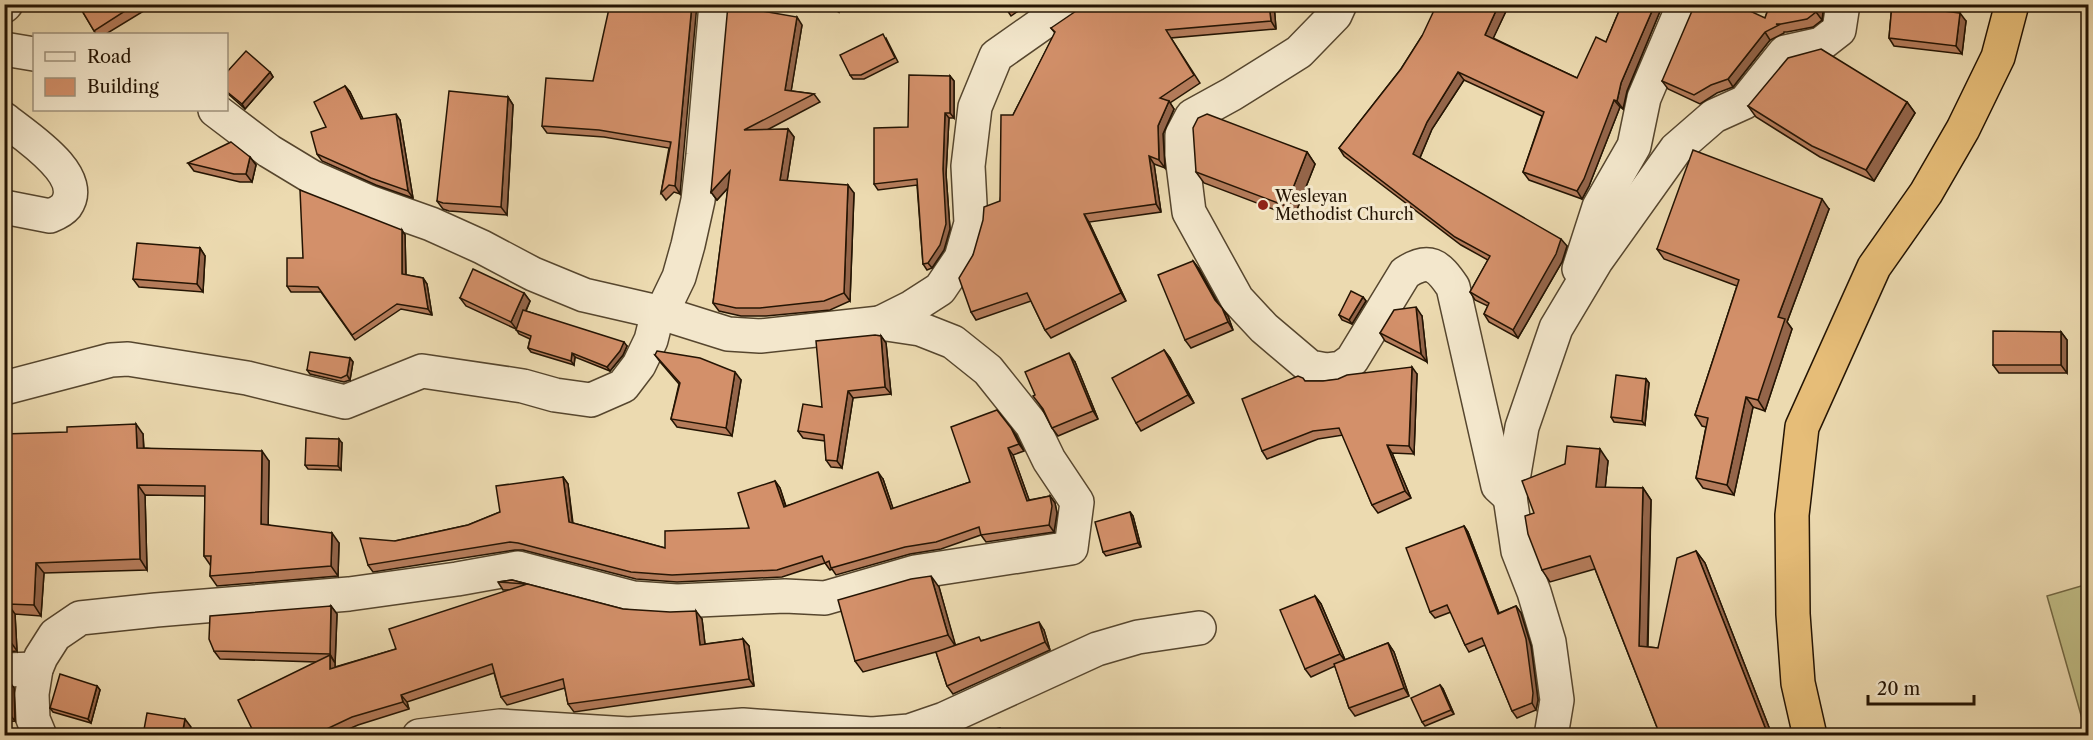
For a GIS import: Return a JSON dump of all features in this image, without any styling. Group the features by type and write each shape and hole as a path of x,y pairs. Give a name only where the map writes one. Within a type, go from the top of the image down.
{"highway":[{"path":"1810,735 1798,683 1793,614 1792,515 1802,427 1874,267 1926,193 1963,129 1998,57 2012,4"}],"street":[{"path":"4,388 111,360 128,359 248,378 345,402 422,371 524,386 555,395 591,400 623,386 639,365 651,340 658,312 666,304 679,276 698,200 716,4"},
{"path":"880,323 912,307 940,289 961,258 972,223 968,166 975,107 996,56 1070,4"},
{"path":"1340,4 1335,15 1299,52 1192,116 1182,135 1182,156 1189,212 1237,299 1264,328 1310,367 1326,370 1341,368 1352,360 1405,273 1417,265 1429,264 1442,271 1453,287 1497,486 1510,497"},
{"path":"1576,292 1579,268 1595,219 1634,146 1644,98 1684,4"},
{"path":"1551,735 1557,700 1549,642 1534,592 1518,551 1510,497 1522,427 1556,328 1576,292 1676,148 1714,116 1745,102 1785,52 1821,44 1839,30 1843,4"},
{"path":"4,49 33,54"},
{"path":"40,735 33,719 32,694 20,670 41,657 55,634 80,618 349,594 518,568 633,598 677,601 775,597 825,598 915,572 1071,548 1077,502 1049,460 1032,425 988,369 953,342 920,329 880,323 760,336 729,334 658,312 584,295 533,274 431,224 369,202 312,177 269,151 216,111"},
{"path":"4,119 55,160 69,179 71,195 65,208 50,216 4,207"},
{"path":"418,735 500,726 628,734 743,725 872,734 900,732 944,719 1097,649 1138,637 1199,628"}],"shaded area":[{"path":"2088,584 2088,735 2087,736 2047,596"}],"building":[{"path":"78,4 136,4 94,31"},
{"path":"610,4 629,4 645,8 646,4 692,4 675,186 669,185 661,193 671,142 599,130 542,126 546,78 593,81"},
{"path":"1081,4 1269,4 1271,21 1166,30 1194,75 1160,98 1169,101 1158,126 1159,160 1149,156 1156,204 1084,214 1121,293 1045,330 1027,293 971,312 959,278 973,255 983,220 984,207 1000,201 1001,115 1013,115 1055,32 1051,28 1076,11"},
{"path":"1437,4 1499,4 1485,35 1577,78 1596,37 1606,42 1622,4 1655,4 1621,83 1617,101 1614,100 1584,179 1577,191 1523,172 1544,112 1458,72 1427,122 1413,154 1561,239 1556,254 1513,330 1484,314 1489,303 1470,292 1490,256 1455,237 1339,148 1401,69 1422,36"},
{"path":"1695,4 1735,4 1765,18 1770,4 1817,4 1816,12 1807,19 1776,24 1779,25 1765,32 1728,79 1711,85 1694,95 1662,81"},
{"path":"1892,4 1936,4 1936,10 1960,13 1956,46 1889,38"},
{"path":"728,5 797,17 785,90 814,94 744,130 788,129 780,180 848,185 844,293 824,301 760,308 736,308 713,303 730,171 711,192"},
{"path":"883,34 895,58 861,75 850,75 840,55"},
{"path":"1821,49 1907,102 1866,170 1812,146 1748,106 1788,58"},
{"path":"246,51 270,72 242,104 228,93 228,71"},
{"path":"909,75 950,76 950,113 945,113 943,169 946,224 940,245 928,263 923,264 917,179 874,184 874,128 908,127"},
{"path":"345,86 361,119 396,114 408,191 371,178 317,154 311,132 326,127 314,102"},
{"path":"449,91 508,97 501,207 437,201"},
{"path":"1207,114 1307,152 1286,206 1196,172 1193,128 1198,118"},
{"path":"231,142 250,157 246,174 234,174 188,163"},
{"path":"1693,150 1822,199 1778,317 1785,319 1758,400 1746,397 1727,485 1696,478 1708,418 1695,415 1739,280 1657,249"},
{"path":"300,190 402,230 402,274 423,278 428,309 397,304 352,335 318,287 287,286 287,258 303,258"},
{"path":"137,243 200,248 197,284 133,279"},
{"path":"1193,261 1228,322 1185,340 1158,275"},
{"path":"473,269 524,293 511,322 460,298"},
{"path":"1351,291 1363,297 1349,320 1339,315"},
{"path":"1416,307 1421,354 1380,333 1394,310"},
{"path":"523,310 624,342 607,367 572,353 571,361 528,348 531,336 516,330"},
{"path":"1993,331 2061,332 2061,365 1993,365"},
{"path":"881,336 885,387 848,391 837,461 826,460 824,435 798,431 803,404 822,407 816,341"},
{"path":"1164,350 1188,395 1136,423 1112,378"},
{"path":"657,351 700,358 735,372 726,428 671,419 680,383 655,355"},
{"path":"310,352 350,358 347,375 341,378 307,370"},
{"path":"1069,353 1093,411 1052,428 1043,409 1033,396 1035,395 1025,372"},
{"path":"1412,367 1409,446 1387,445 1405,491 1372,505 1339,428 1313,431 1262,451 1242,399 1298,376 1305,381 1323,381 1347,375"},
{"path":"1616,375 1646,379 1642,421 1611,417"},
{"path":"997,410 1011,428 1019,444 1008,448 1027,501 1050,496 1052,506 1049,525 981,535 979,527 936,542 905,547 831,568 829,561 825,563 822,556 777,570 672,575 631,572 510,542 368,565 360,538 395,541 468,525 500,512 496,486 563,477 569,522 665,548 665,531 749,528 738,493 775,481 784,507 878,472 891,509 970,482 951,427"},
{"path":"136,424 137,448 262,451 261,524 332,533 331,566 210,576 211,556 204,556 205,486 138,485 140,559 36,563 34,605 8,604 10,641 4,641 4,434 67,432 67,427"},
{"path":"306,438 339,439 338,466 305,465"},
{"path":"1567,446 1600,449 1596,487 1643,488 1639,646 1658,648 1677,558 1696,551 1768,735 1660,735 1590,556 1542,570 1528,534 1525,516 1534,513 1522,481 1565,464"},
{"path":"1130,512 1138,543 1103,552 1095,522"},
{"path":"1464,526 1498,614 1516,606 1526,639 1533,693 1532,703 1512,711 1482,638 1465,645 1447,605 1430,612 1406,548"},
{"path":"931,576 948,635 855,661 838,600 911,579"},
{"path":"512,580 623,609 696,611 700,645 743,639 749,679 568,704 563,679 501,697 492,664 401,695 403,702 352,717 314,735 255,735 238,700 330,655 330,669 396,649 389,629 527,584 498,582"},
{"path":"1315,596 1340,654 1305,669 1280,610"},
{"path":"331,606 330,654 214,651 209,639 210,616"},
{"path":"1039,622 1045,642 947,686 936,652 979,637 981,641"},
{"path":"1388,643 1404,688 1349,708 1334,664"},
{"path":"60,674 97,686 88,719 50,708"},
{"path":"4,678 7,678 7,711 4,711"},
{"path":"1440,685 1451,710 1422,722 1411,698"},
{"path":"147,713 185,719 182,735 143,735"},
{"path":"1000,728 1002,735 968,735"}],"place":[{"name":"Wesleyan Methodist Church","path":"1263,205"}]}
